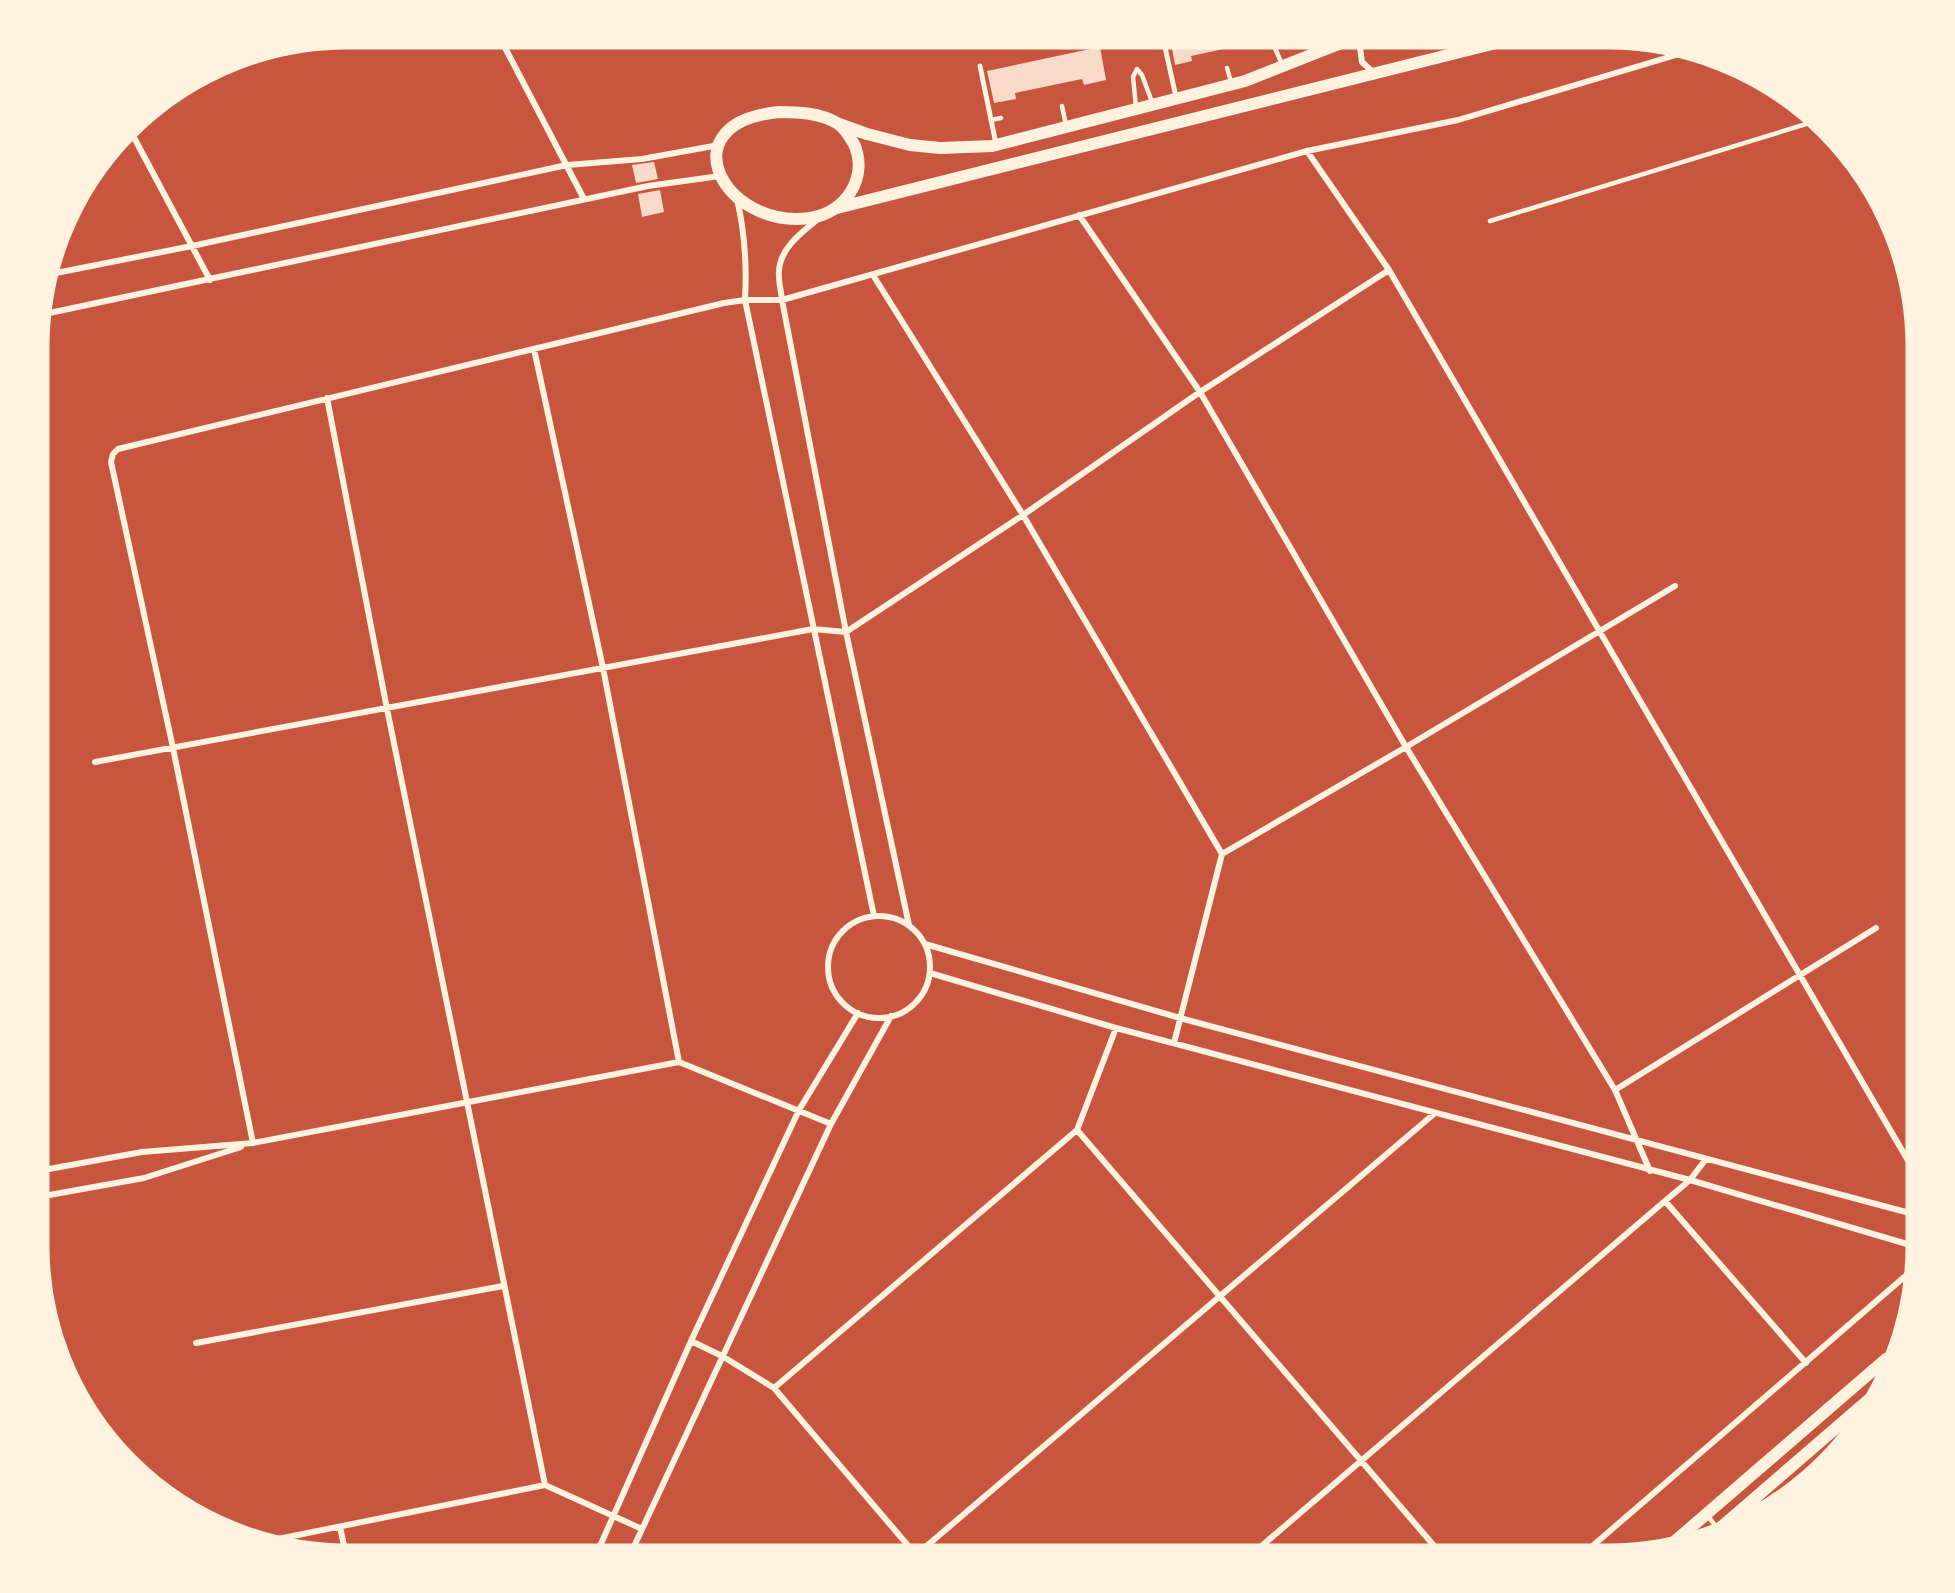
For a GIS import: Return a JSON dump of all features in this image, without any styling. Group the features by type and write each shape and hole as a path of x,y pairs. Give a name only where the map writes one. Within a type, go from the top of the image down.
{"main road":[{"path":"1326,48 1283,67 1231,85 996,145 971,148 910,145 867,134 816,115 798,112 763,113 735,125 725,133 718,145 717,162 720,176 737,199 752,208 792,219 823,215 837,208 1470,48"},
{"path":"837,208 849,195 857,180 859,166 851,139 839,124"},
{"path":"1682,1536 1883,1361"},
{"path":"1737,1515 1859,1408"}],"street":[{"path":"505,48 584,199"},
{"path":"1165,48 1176,99"},
{"path":"1360,48 1362,62 1375,73"},
{"path":"253,1143 173,748 111,462 112,454 124,446 724,303 745,300 782,300 1307,151 1458,120 1674,56"},
{"path":"980,66 996,145"},
{"path":"134,138 210,280"},
{"path":"57,273 567,165 642,159 718,145"},
{"path":"1307,151 1389,270 1907,1159"},
{"path":"51,313 584,199 648,186 720,176"},
{"path":"737,199 744,225 746,248 745,300 874,916"},
{"path":"823,215 802,232 781,259 779,272 782,300 846,632 909,925"},
{"path":"1078,215 1200,392 1406,747 1615,1090 1650,1171"},
{"path":"95,762 813,629 846,632 1023,515 1200,392 1389,270"},
{"path":"873,275 1023,515 1222,854 1174,1043"},
{"path":"534,349 603,668 679,1062"},
{"path":"327,398 387,709 545,1485"},
{"path":"1222,854 1675,586"},
{"path":"874,916 898,919 909,925 925,944 930,958 930,973 926,988 917,1001 905,1011 891,1017 874,1018 858,1013 845,1005 836,994 830,981 828,966 834,945 847,927 859,920 874,916"},
{"path":"1615,1090 1876,928"},
{"path":"925,944 1180,1018 1907,1212"},
{"path":"930,973 1116,1028 1690,1180 1907,1244"},
{"path":"600,1545 691,1341 799,1110 858,1013"},
{"path":"634,1545 831,1124 891,1017"},
{"path":"774,1388 1077,1130 1116,1028"},
{"path":"48,1169 142,1152 253,1143 679,1062 831,1124"},
{"path":"928,1545 1435,1113"},
{"path":"1077,1130 1433,1545"},
{"path":"48,1195 144,1178 253,1143"},
{"path":"1263,1545 1690,1180 1706,1159"},
{"path":"1665,1201 1806,1363"},
{"path":"1595,1545 1905,1277"},
{"path":"196,1343 504,1286"},
{"path":"691,1341 722,1356 774,1388 907,1545"},
{"path":"284,1538 545,1485 642,1528"},
{"path":"340,1527 344,1545"}],"lane":[{"path":"1275,48 1283,67"},
{"path":"1227,68 1231,85"},
{"path":"1136,109 1133,77 1137,69 1142,75 1153,105"},
{"path":"1062,106 1066,127"},
{"path":"991,120 1001,118"},
{"path":"1490,221 1807,124"},
{"path":"1707,1515 1714,1525"}],"building":[{"path":"1100,48 1106,80 1084,85 1082,79 1015,93 1016,99 994,103 987,71"},
{"path":"1172,48 1228,48 1191,56 1192,61 1175,65"},
{"path":"654,162 658,179 636,183 632,165"},
{"path":"660,190 664,212 642,217 638,194"}]}
